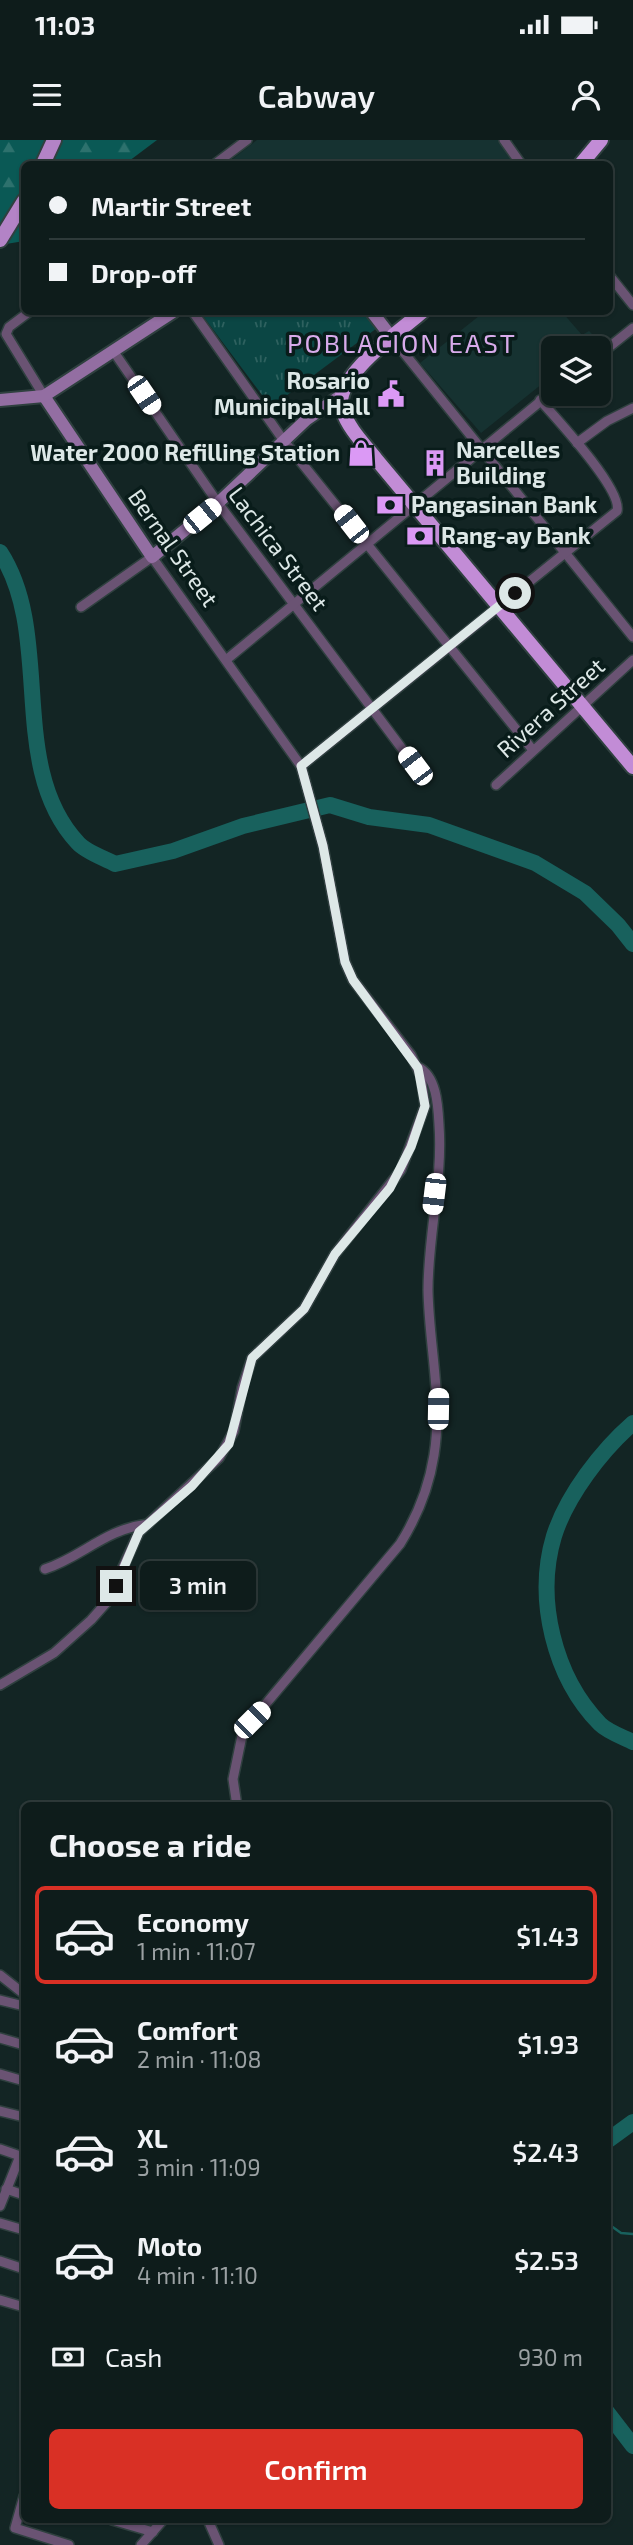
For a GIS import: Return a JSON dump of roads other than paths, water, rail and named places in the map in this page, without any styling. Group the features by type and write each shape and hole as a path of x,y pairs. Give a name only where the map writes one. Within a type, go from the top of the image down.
{"highway":[{"path":"584,161 601,140"},
{"path":"419,315 352,375 344,385 341,407 355,432 633,766"}],"main road":[{"path":"44,161 54,140"},
{"path":"0,240 21,206"},
{"path":"0,400 44,396 169,315"},
{"path":"374,315 392,338"},
{"path":"152,557 218,503 326,404 342,395"},
{"name":"Bernal Street","path":"44,396 152,557"}],"street":[{"path":"504,140 519,161"},
{"path":"219,161 242,141"},
{"path":"613,280 633,305"},
{"name":"Bernal Street","path":"25,315 9,327 7,337 44,396"},
{"path":"195,315 284,441 532,749"},
{"path":"611,346 632,330"},
{"path":"392,338 633,637"},
{"name":"Lachica Street","path":"114,352 218,503 415,766"},
{"path":"226,660 540,400 577,443 615,496 619,506 612,517 301,766"},
{"path":"577,443 607,421 633,408"},
{"path":"81,607 152,557"},
{"name":"Bernal Street","path":"152,557 301,766 323,846 345,962 353,980 418,1068 428,1075 433,1087 439,1124 428,1288 438,1389 434,1457 419,1511 400,1544 243,1731 233,1779 236,1802"},
{"name":"Rivera Street","path":"496,785 532,749 583,707 633,660"},
{"path":"0,1685 54,1653 92,1620 107,1602 130,1549 148,1524 192,1486 219,1458 234,1431 242,1388 252,1358 304,1309 335,1254 401,1170 425,1106 418,1068"},
{"path":"45,1569 61,1563 102,1537 148,1524"},
{"path":"0,1975 21,1992"},
{"path":"0,2000 21,2005"},
{"path":"0,2038 21,2044"},
{"path":"0,2074 21,2080"},
{"path":"0,2110 21,2117"},
{"path":"0,2149 21,2157"},
{"path":"0,2206 21,2159"},
{"path":"6,2189 21,2193"},
{"path":"0,2222 21,2229"},
{"path":"0,2261 21,2268"},
{"path":"0,2300 21,2306"},
{"path":"21,2507 15,2528 69,2545"},
{"path":"122,2523 153,2532"},
{"path":"141,2545 160,2523"},
{"path":"209,2523 219,2545"}],"waterway":[{"path":"0,552 16,585 25,622 36,739 43,777 56,812 78,843 86,849 115,864 173,851 243,826 330,805 369,817 429,825 535,863 585,893 633,944"},
{"path":"633,1423 609,1446 567,1505 554,1536 547,1585 553,1636 571,1684 600,1724 633,1742"},
{"path":"611,2138 633,2122"},
{"path":"611,2226 621,2233 633,2234"},
{"path":"611,2417 633,2446"}],"place":[{"name":"Rosario Municipal Hall","path":"391,394"},
{"name":"Water 2000 Refilling Station","path":"361,453"},
{"name":"Narcelles Building","path":"435,463"},
{"name":"Pangasinan Bank","path":"390,505"},
{"name":"Rang-ay Bank","path":"420,536"}],"district":[{"name":"POBLACION EAST","path":"402,344"}]}
